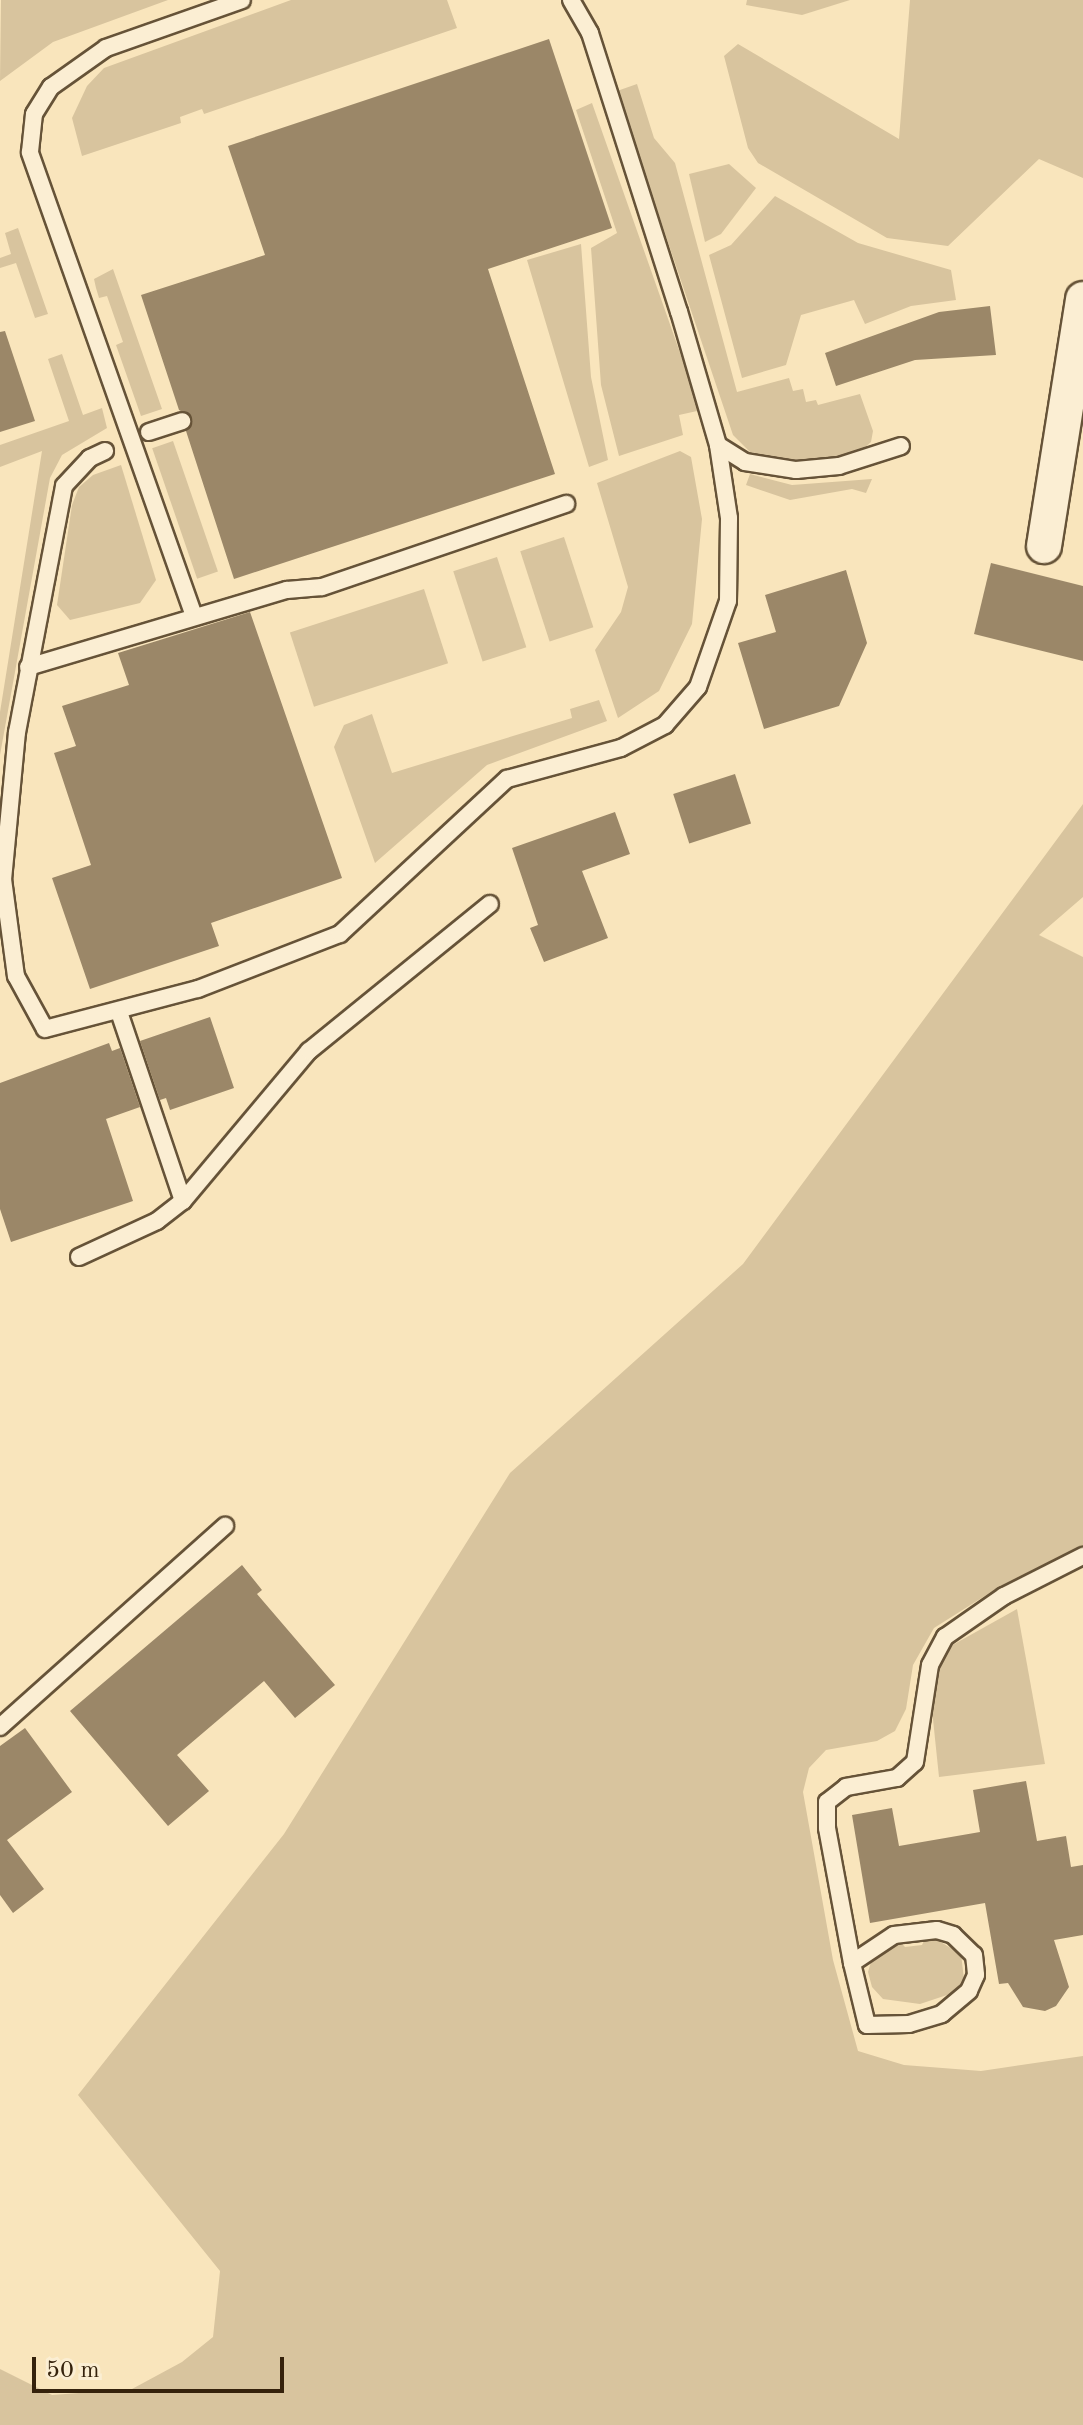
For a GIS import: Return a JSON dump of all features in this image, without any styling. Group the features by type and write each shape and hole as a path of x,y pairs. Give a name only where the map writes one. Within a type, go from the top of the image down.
{"street":[{"path":"1044,546 1083,299"}],"lane":[{"path":"194,616 30,152 34,114 51,87 106,48 208,5 242,0"},
{"path":"105,451 90,458 64,486 28,667 3,879 16,976 45,1029 119,1012 285,958 340,934 507,779 621,748 665,725 698,687 728,601 729,518 718,445 590,33 571,0"},
{"path":"149,432 182,421"},
{"path":"718,445 745,462 796,470 839,466 901,446"},
{"path":"28,667 287,590 322,587 566,504"},
{"path":"79,1257 157,1221 183,1201 309,1051 490,904"},
{"path":"119,1012 183,1201"},
{"path":"0,1727 225,1526"},
{"path":"852,1963 894,1935 937,1930 965,1944 974,1955 976,1975 969,1991 942,2014 909,2024 867,2025 852,1963 827,1802 846,1787 897,1778 915,1762 930,1665 945,1637 1004,1596 1083,1556"}],"shaded area":[{"path":"1,0 168,0 53,42 0,81"},
{"path":"291,0 447,0 457,28 204,114 202,109 180,117 181,123 82,156 72,118 87,86 104,68"},
{"path":"747,0 850,0 802,15 746,5"},
{"path":"910,0 1083,0 1083,178 1039,159 948,246 887,238 758,163 748,148 724,56 738,44 899,139"},
{"path":"637,84 654,138 675,163 737,392 789,378 793,391 803,389 806,402 816,400 818,405 860,394 873,431 871,442 861,451 838,461 786,460 752,454 733,435 617,91"},
{"path":"592,103 697,401 697,411 679,415 683,435 619,456 601,385 591,248 617,233 576,110"},
{"path":"729,164 756,188 721,234 705,242 689,174"},
{"path":"775,196 858,243 951,270 956,300 911,306 865,324 854,300 801,315 786,365 742,378 709,255 731,245"},
{"path":"18,228 48,314 35,318 16,263 0,268 0,258 11,254 5,233"},
{"path":"581,244 591,377 608,460 589,467 527,260"},
{"path":"113,269 162,409 141,416 116,345 123,342 107,296 99,298 94,279"},
{"path":"62,354 83,415 102,408 107,428 62,455 50,478 0,755 0,712 42,451 0,467 0,445 69,421 48,359"},
{"path":"173,441 218,571 197,579 152,448"},
{"path":"680,451 691,457 702,519 692,624 659,691 618,718 595,650 621,612 628,587 597,483"},
{"path":"121,465 156,580 140,603 70,620 57,605 72,505 79,487 93,475"},
{"path":"750,474 792,485 872,479 866,493 852,489 790,500 746,485"},
{"path":"564,537 593,627 550,642 520,551"},
{"path":"497,557 526,647 483,662 453,571"},
{"path":"424,589 448,663 314,707 290,633"},
{"path":"599,700 607,721 487,765 375,863 334,747 344,725 372,714 392,773 572,718 570,709"},
{"path":"1083,804 1083,897 1039,935 1083,957 1083,1547 991,1592 934,1628 913,1665 906,1709 895,1731 877,1741 826,1750 809,1768 803,1792 833,1960 858,2051 904,2065 981,2071 1083,2056 1083,2425 0,2425 0,2369 52,2395 132,2389 182,2362 213,2337 220,2271 78,2095 284,1834 510,1473 743,1264"},
{"path":"1017,1609 1045,1764 939,1777 931,1700 935,1674 949,1647"},
{"path":"927,1934 961,1954 964,1979 956,1992 920,2004 883,1999 872,1987 868,1972 873,1955 897,1938 905,1947 922,1945"}],"building":[{"path":"549,39 612,228 488,269 555,474 234,579 186,431 192,417 179,410 141,295 265,255 228,146"},
{"path":"990,306 996,355 915,360 836,386 825,353 939,312"},
{"path":"5,331 35,421 0,432 0,332"},
{"path":"991,563 1083,586 1083,661 974,634"},
{"path":"846,570 867,643 839,706 764,729 738,643 776,632 765,595"},
{"path":"250,612 342,878 211,923 219,946 90,989 52,878 91,865 54,753 76,746 62,706 129,685 118,653"},
{"path":"735,774 751,823 689,844 673,794"},
{"path":"615,812 630,854 582,871 608,938 544,962 530,928 538,925 512,848"},
{"path":"210,1017 234,1088 170,1110 166,1098 160,1100 140,1041"},
{"path":"109,1043 112,1051 120,1048 140,1107 106,1119 133,1201 11,1242 0,1209 0,1083"},
{"path":"242,1565 262,1590 257,1594 335,1685 295,1718 264,1681 177,1755 209,1791 168,1826 70,1711"},
{"path":"25,1728 72,1792 7,1840 44,1889 13,1913 0,1895 0,1746"},
{"path":"1026,1781 1037,1841 1066,1836 1071,1867 1083,1865 1083,1935 1054,1940 1069,1987 1056,2006 1045,2011 1023,2007 1008,1983 999,1984 985,1903 870,1923 852,1815 892,1808 899,1846 980,1832 973,1790"}]}
